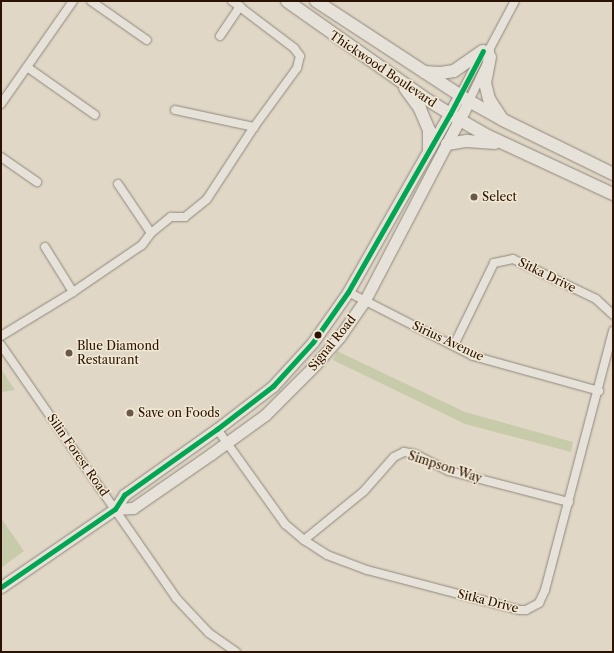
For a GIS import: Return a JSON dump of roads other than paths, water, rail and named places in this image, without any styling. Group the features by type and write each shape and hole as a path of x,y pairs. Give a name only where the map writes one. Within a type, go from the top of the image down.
{"main road":[{"name":"Thickwood Boulevard","path":"287,1 400,81 455,117 508,146 613,194"},
{"name":"Thickwood Boulevard","path":"316,1 465,98 503,120 613,174"},
{"path":"423,72 441,73 454,71 488,52"},
{"path":"488,52 485,84 487,93 503,120"},
{"path":"400,81 420,109 429,130 429,150"},
{"path":"447,144 483,140 508,146"}],"street":[{"path":"1,104 73,1"},
{"path":"91,1 102,4 147,40"},
{"path":"1,336 73,292 142,245 151,233 171,217 185,217 207,199 254,127 297,68 300,56 294,48 232,1"},
{"path":"465,98 514,1"},
{"path":"220,36 240,6"},
{"path":"27,67 95,115"},
{"name":"Signal Road","path":"1,587 115,509 124,495 217,429 273,386 313,342 348,292 429,150 455,117 465,98"},
{"path":"175,110 254,127"},
{"name":"Signal Road","path":"115,509 133,508 265,415 290,391 340,336 365,300 447,144 455,117"},
{"path":"1,157 37,182"},
{"path":"118,184 151,233"},
{"path":"45,247 73,292"},
{"name":"Sitka Drive","path":"454,345 494,263 513,259 596,299 613,315"},
{"name":"Sirius Avenue","path":"348,292 473,356 599,391"},
{"name":"Sitka Drive","path":"217,429 276,513 304,540 327,555 353,566 519,610 526,610 539,602 545,590 599,391 613,331"},
{"name":"Silin Forest Road","path":"1,345 184,609 209,633 236,652"},
{"name":"Simpson Way","path":"304,540 364,491 394,457 404,452 415,454 449,471 569,502"}],"place":[{"name":"Select","path":"474,197"},
{"name":"Blue Diamond Restaurant","path":"69,353"},
{"name":"Save on Foods","path":"130,413"}]}
